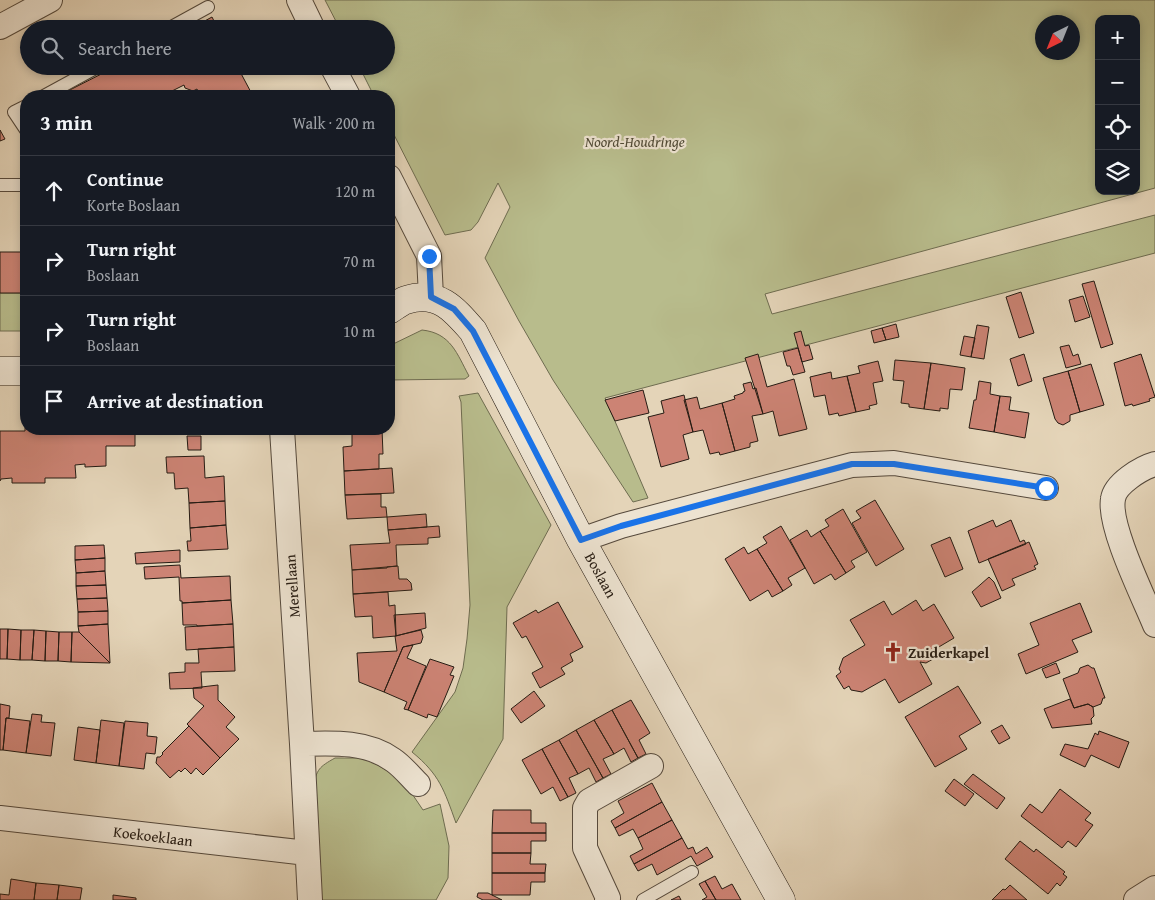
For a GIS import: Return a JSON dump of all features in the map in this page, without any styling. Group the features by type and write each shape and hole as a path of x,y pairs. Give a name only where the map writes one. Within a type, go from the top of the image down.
{"street":[{"path":"0,26 50,0"},
{"path":"298,0 308,20"},
{"path":"337,75 345,90"},
{"path":"395,189 429,256 431,297 406,300 395,306"},
{"name":"Boslaan","path":"431,297 454,309 473,331 581,540 781,900"},
{"path":"0,372 20,371"},
{"name":"Merellaan","path":"282,435 310,900"},
{"path":"581,540 621,526 852,464 894,464 1046,488"},
{"path":"1155,464 1125,479 1113,498 1115,528 1155,625"},
{"path":"302,744 336,743 368,748 393,759 418,784"},
{"path":"612,899 585,848 585,808 589,801 651,766"},
{"name":"Koekoeklaan","path":"0,818 307,854"},
{"path":"1136,900 1155,888"}],"lane":[{"path":"184,20 208,7"},
{"path":"55,90 82,75"},
{"path":"20,109 14,112 20,121"},
{"path":"0,185 20,186"},
{"path":"643,900 692,872"}],"green space":[{"name":"Noord-Houdringe","path":"325,0 1155,0 1155,188 1140,192 1140,15 1095,15 1095,195 1129,195 765,294 772,314 1155,215 1155,253 605,398 648,498 633,502 553,380 485,258 510,207 498,183 478,222 471,230 445,235 395,137 395,90 371,90 364,75 395,75 395,20 335,20"},
{"path":"0,293 20,293 20,331 0,331"},
{"path":"422,330 440,335 457,353 469,376 465,379 395,380 395,343"},
{"path":"478,393 551,525 507,607 503,739 456,823 440,784 429,768 412,752 455,692 463,668 470,605 461,402 459,396"},
{"path":"335,758 365,758 402,779 423,810 440,804 449,846 448,878 436,900 317,900 313,787 319,769"}],"building":[{"path":"99,75 242,75 250,90 190,90 185,88 184,85 174,90 70,90"},
{"path":"0,130 5,139 0,141"},
{"path":"0,252 20,252 20,293 0,293"},
{"path":"1094,281 1113,344 1101,348 1082,284"},
{"path":"1021,292 1034,333 1019,338 1006,297"},
{"path":"1083,296 1090,317 1075,322 1069,300"},
{"path":"896,324 899,337 886,340 882,328"},
{"path":"977,325 989,327 984,359 971,357"},
{"path":"882,328 886,340 874,343 871,331"},
{"path":"801,331 805,346 809,345 813,359 802,362 794,333"},
{"path":"964,336 975,338 971,357 960,355"},
{"path":"1069,345 1073,356 1078,354 1081,364 1066,368 1060,347"},
{"path":"798,348 805,372 793,375 790,366 787,366 783,352"},
{"path":"758,354 767,387 794,379 807,429 779,436 773,411 763,414 745,358"},
{"path":"1024,354 1032,381 1018,386 1010,359"},
{"path":"1141,354 1155,397 1149,399 1150,401 1133,406 1132,404 1125,406 1114,363"},
{"path":"895,360 931,363 924,409 909,407 909,404 901,403 904,381 893,380"},
{"path":"878,361 883,381 873,383 877,404 869,406 870,409 856,412 847,376 860,373 858,366"},
{"path":"931,363 965,368 962,390 950,389 948,409 940,408 940,411 924,409"},
{"path":"1091,364 1104,405 1080,412 1068,371"},
{"path":"1068,371 1080,412 1070,415 1070,421 1063,425 1055,419 1043,378"},
{"path":"831,372 832,379 847,376 856,412 839,416 838,413 829,415 825,395 814,397 810,377"},
{"path":"979,381 991,383 990,394 1000,396 994,432 969,428"},
{"path":"751,382 753,389 756,388 763,414 752,416 758,441 750,443 750,447 735,451 722,403 735,399 734,396 745,391 743,384"},
{"path":"643,390 649,413 615,421 605,400"},
{"path":"684,395 693,432 683,435 689,459 661,467 648,417 664,413 661,401"},
{"path":"1000,396 1011,397 1009,410 1029,413 1025,438 994,432"},
{"path":"697,397 700,409 722,403 735,451 720,455 719,452 710,454 703,430 693,432 684,400"},
{"path":"0,431 20,431 20,435 135,435 135,446 106,446 106,466 85,467 85,464 75,465 76,478 45,478 45,483 12,483 12,478 1,479 0,481"},
{"path":"352,435 382,435 383,454 379,454 379,469 344,471 343,447 352,446"},
{"path":"187,436 201,436 201,450 188,450"},
{"path":"204,456 205,478 224,476 225,501 189,503 188,488 175,489 174,473 167,473 166,457"},
{"path":"392,468 394,493 345,495 344,471"},
{"path":"381,494 381,507 386,507 387,517 347,519 345,495"},
{"path":"875,500 904,549 876,566 852,523 861,518 856,511"},
{"path":"225,501 226,525 190,528 189,503"},
{"path":"843,509 867,552 851,561 855,567 846,573 820,531 829,526 825,520"},
{"path":"426,514 427,527 388,530 387,517"},
{"path":"993,520 996,527 1011,520 1020,542 1024,540 1026,544 979,563 968,531"},
{"path":"226,525 228,549 188,551 187,541 191,541 190,528"},
{"path":"439,526 440,537 428,538 428,544 396,545 397,566 352,570 350,545 390,543 388,530"},
{"path":"781,526 805,568 788,578 792,585 783,591 757,549 767,543 763,537"},
{"path":"807,530 811,537 820,531 846,573 835,580 831,574 814,584 790,540"},
{"path":"950,537 963,569 945,577 931,545"},
{"path":"1029,542 1038,564 1034,566 1036,569 1012,579 1015,585 1002,591 988,559"},
{"path":"104,545 105,558 75,560 75,546"},
{"path":"744,547 748,554 757,549 783,591 772,597 768,590 750,601 725,559"},
{"path":"180,550 180,562 136,564 135,553"},
{"path":"105,558 105,571 76,573 75,560"},
{"path":"180,565 181,578 230,576 231,600 182,603 180,601 179,577 145,579 144,567"},
{"path":"398,566 399,579 407,579 411,583 412,590 353,594 352,570"},
{"path":"105,571 106,585 76,586 76,573"},
{"path":"989,577 994,582 1001,598 981,607 972,592"},
{"path":"106,585 107,598 77,599 76,586"},
{"path":"388,592 389,606 395,605 396,636 373,638 372,616 355,617 353,594"},
{"path":"107,598 108,611 78,612 77,599"},
{"path":"231,600 233,624 183,625 182,603"},
{"name":"Zuiderkapel","path":"916,600 923,611 934,604 954,638 932,651 934,654 933,659 926,663 920,662 932,684 899,703 885,679 862,692 851,690 849,686 844,689 836,676 841,672 839,669 843,658 865,645 850,620 884,601 892,615"},
{"path":"558,602 583,647 570,654 573,661 561,668 565,674 540,688 532,673 543,667 526,636 522,638 513,623 536,610 538,613"},
{"path":"1080,603 1092,632 1072,640 1078,652 1026,674 1018,654 1039,645 1030,623"},
{"path":"108,611 108,624 78,626 78,612"},
{"path":"425,613 426,628 396,636 394,615"},
{"path":"108,624 110,663 79,632 78,626"},
{"path":"233,624 234,647 186,650 185,627"},
{"path":"0,629 8,629 7,659 0,659"},
{"path":"8,629 21,630 20,660 7,659"},
{"path":"21,630 34,630 32,660 20,660"},
{"path":"34,630 46,631 45,661 32,660"},
{"path":"421,630 423,637 421,643 403,647 384,692 359,682 357,653 397,651 395,636"},
{"path":"46,631 59,632 58,661 45,661"},
{"path":"59,632 72,632 71,662 58,661"},
{"path":"72,632 79,632 110,663 71,662"},
{"path":"413,645 407,658 426,666 408,710 404,709 407,702 384,692 403,647"},
{"path":"234,647 235,671 201,672 202,688 170,689 169,673 185,672 185,663 199,663 198,649"},
{"path":"430,659 454,667 450,675 454,676 437,717 428,714 427,718 408,710"},
{"path":"1056,663 1060,673 1046,678 1042,669"},
{"path":"1088,665 1094,668 1105,698 1103,698 1101,704 1093,707 1088,704 1074,708 1063,679 1078,673 1080,668"},
{"path":"218,685 218,700 235,717 226,727 239,739 220,758 187,724 204,706 194,698 193,688"},
{"path":"958,686 981,723 959,736 967,749 935,767 905,717"},
{"path":"534,691 545,706 521,723 511,709"},
{"path":"1070,699 1074,708 1088,704 1093,707 1094,716 1091,719 1092,724 1052,728 1044,709"},
{"path":"631,700 650,733 639,740 646,754 638,758 612,710"},
{"path":"0,704 10,706 9,718 6,718 3,750 0,750"},
{"path":"612,710 638,758 631,762 624,748 614,754 594,720"},
{"path":"32,714 42,715 41,722 55,723 51,756 26,753"},
{"path":"6,718 30,721 26,753 3,750"},
{"path":"101,720 124,723 119,766 96,763"},
{"path":"594,720 614,754 603,759 611,774 603,778 576,730"},
{"path":"125,721 148,723 147,736 157,737 155,754 146,753 144,769 119,766"},
{"path":"1002,725 1010,738 999,744 991,731"},
{"path":"189,726 220,758 203,775 196,768 191,774 185,768 181,772 179,770 170,778 156,763 157,757 160,757"},
{"path":"78,727 100,730 96,763 74,760"},
{"path":"576,730 603,778 596,782 589,768 578,774 559,740"},
{"path":"1099,731 1129,742 1119,768 1091,755 1085,767 1060,755 1065,744 1088,749 1095,733 1098,735"},
{"path":"559,740 578,774 569,778 576,793 568,797 542,749"},
{"path":"542,749 568,797 560,801 553,787 541,794 522,760"},
{"path":"973,774 1005,798 997,809 964,784"},
{"path":"954,779 974,794 965,806 945,791"},
{"path":"652,783 662,802 615,828 611,821 624,813 618,801"},
{"path":"1060,789 1091,813 1085,820 1093,825 1076,847 1068,841 1062,848 1021,816 1030,804 1042,813"},
{"path":"662,802 672,820 638,838 633,829 619,836 615,828"},
{"path":"493,810 531,810 531,823 546,823 546,833 492,833"},
{"path":"672,820 682,838 634,864 630,856 643,849 638,838"},
{"path":"492,833 546,833 546,841 531,841 531,853 492,853"},
{"path":"682,838 688,849 693,847 696,854 707,847 713,857 697,866 691,856 657,875 652,864 638,871 634,864"},
{"path":"1020,841 1034,852 1036,849 1065,872 1063,874 1067,877 1060,886 1057,883 1048,894 1005,859"},
{"path":"492,853 531,853 530,864 546,864 545,873 492,873"},
{"path":"492,873 545,873 545,882 531,882 530,895 492,895"},
{"path":"715,876 722,889 732,884 741,900 716,900 705,881"},
{"path":"11,879 36,883 34,900 0,900 0,894 9,895"},
{"path":"705,881 716,900 702,900 707,897 699,884"},
{"path":"36,883 59,885 57,900 34,900"},
{"path":"59,885 82,888 80,900 57,900"},
{"path":"1010,885 1027,900 992,900 1003,889 1005,890"},
{"path":"478,893 488,893 502,900 483,900 477,897"},
{"path":"113,895 136,898 136,900 113,900"},
{"path":"679,896 681,900 671,900"}],"place":[{"name":"Zuiderkapel","path":"893,652"}],"route":[{"path":"429,256 431,297 454,309 473,331 581,540 621,526 852,464 894,464 1046,488"}]}
